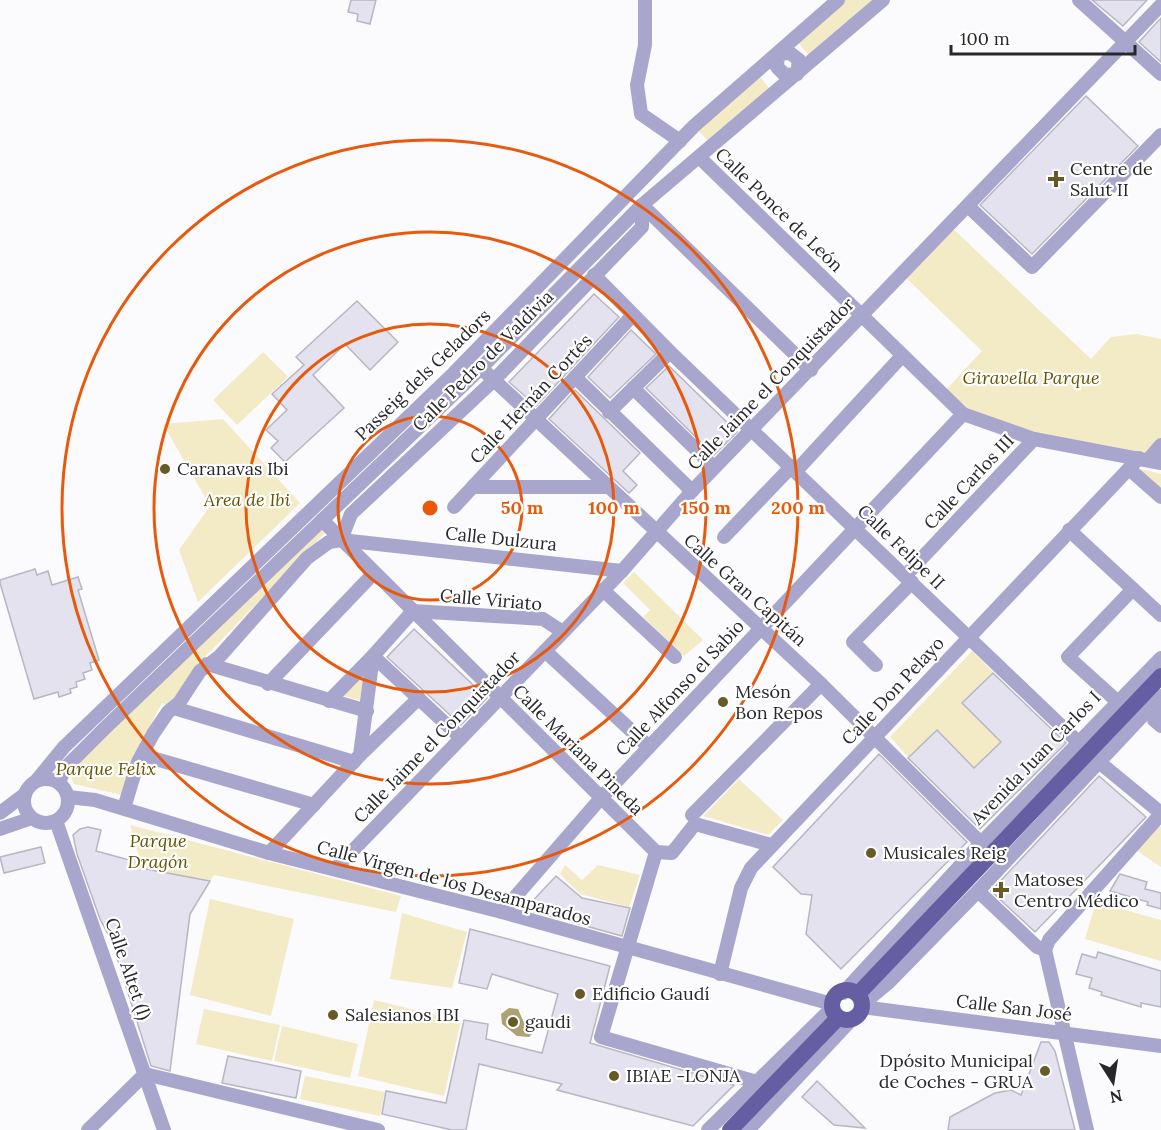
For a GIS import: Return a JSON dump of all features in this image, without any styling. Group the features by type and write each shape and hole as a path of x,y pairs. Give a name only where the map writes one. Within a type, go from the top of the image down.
{"main road":[{"name":"Avenida Juan Carlos I","path":"730,1130 763,1086 848,1006 987,849 1089,753 1161,676"}],"street":[{"path":"645,0 645,45 637,85 641,114 680,141"},
{"name":"Passeig dels Geladors","path":"37,780 89,723 454,373 680,141 838,0"},
{"path":"59,782 66,768 105,728 481,368 642,205 883,0"},
{"path":"1079,0 1161,74"},
{"name":"Calle Jaime el Conquistador","path":"335,869 657,534 714,467 969,207 1161,5"},
{"path":"778,54 790,53 796,57 799,63 797,74"},
{"path":"969,207 1032,267 1161,135"},
{"name":"Calle Ponce de León","path":"680,141 689,137 696,140 700,145 699,157 963,414"},
{"path":"642,205 811,370"},
{"name":"Calle Pedro de Valdivia","path":"341,540 351,514 493,381 642,227 642,205"},
{"name":"Calle Felipe II","path":"594,275 670,352 794,468 1089,753 1161,814"},
{"name":"Calle Hernán Cortés","path":"454,507 633,315"},
{"path":"609,412 670,352"},
{"path":"724,537 902,356"},
{"name":"Calle Gran Capitán","path":"481,368 821,684 987,849"},
{"path":"575,377 692,491"},
{"path":"633,388 714,467"},
{"path":"963,414 1034,439 1149,460"},
{"name":"Calle Alfonso el Sabio","path":"502,912 601,798 963,414"},
{"name":"Calle Carlos III","path":"876,665 853,642 1034,439"},
{"name":"Calle Don Pelayo","path":"720,974 741,888 751,868 1069,530 1129,469 1149,460 1161,445"},
{"path":"1129,469 1161,497"},
{"path":"473,487 608,487"},
{"name":"Calle Mariana Pineda","path":"322,520 373,574 656,852"},
{"path":"1069,530 1161,615"},
{"path":"124,808 142,755 159,723 174,708 207,664 220,656 307,558 323,545 341,540"},
{"name":"Calle Dulzura","path":"341,540 622,571"},
{"path":"268,684 373,574"},
{"path":"1118,702 1068,657 1133,589"},
{"path":"603,590 675,657"},
{"path":"329,701 413,611"},
{"name":"Calle Viriato","path":"413,611 543,619 563,632"},
{"path":"545,651 649,747"},
{"path":"373,656 460,738"},
{"path":"357,758 367,711 373,656"},
{"name":"Avenida Juan Carlos I","path":"748,1130 848,1006 888,983 978,891 1089,753 1118,702 1161,657"},
{"path":"207,664 268,684 367,711"},
{"path":"776,841 692,815 821,684"},
{"name":"Avenida Juan Carlos I","path":"1089,753 1161,696"},
{"path":"269,853 357,758 419,698"},
{"path":"174,708 357,758"},
{"path":"1161,712 1154,720 1161,726"},
{"path":"142,755 314,805"},
{"path":"0,813 25,794 37,780 44,778 59,782 68,797 67,808 56,821 44,823 33,818 26,809 25,794"},
{"name":"Calle Virgen de los Desamparados","path":"68,797 95,800 269,853 502,912 720,974 848,1006"},
{"path":"1087,1130 1045,950 1049,940 1161,814"},
{"path":"0,829 21,824 33,818"},
{"name":"Calle Altet (l)","path":"56,821 164,1130"},
{"path":"763,1086 601,1037 656,852 672,853 695,824 776,841"},
{"path":"978,891 1037,947 1045,950"},
{"name":"Calle San José","path":"848,1006 1161,1046"},
{"path":"88,1130 145,1074 378,1130"},
{"name":"Avenida Juan Carlos I","path":"708,1130 763,1086"}],"green space":[{"path":"838,0 883,0 813,60 795,39"},
{"path":"757,73 773,93 712,145 694,126"},
{"name":"Giravella Parque","path":"950,226 1091,359 1111,337 1137,334 1161,339 1161,445 1148,460 1034,439 963,414 942,394 982,351 903,275"},
{"path":"263,352 288,377 237,425 213,400"},
{"name":"Area de Ibi","path":"223,419 300,503 198,602 179,550 210,506 163,424"},
{"path":"1141,469 1161,474 1161,497 1136,475"},
{"name":"Parque Felix","path":"323,527 326,532 196,666 175,702 167,705 162,703 135,754 122,795 74,784 71,776 77,764"},
{"path":"634,572 703,640 684,656 643,617 650,610 623,583"},
{"path":"972,651 993,672 962,703 1001,742 974,768 937,731 908,757 890,737"},
{"path":"365,670 362,701 341,695"},
{"path":"739,779 783,820 768,835 703,816"},
{"name":"Parque Dragón","path":"130,825 401,896 396,912 214,875 210,881 142,868"},
{"path":"1158,825 1161,827 1161,867 1136,850"},
{"path":"565,865 582,880 598,865 640,875 629,907 580,894 560,874"},
{"path":"210,899 294,919 271,1016 190,995"},
{"path":"1096,902 1161,920 1161,961 1085,939"},
{"path":"402,913 467,932 452,988 390,979"},
{"path":"374,1000 461,1021 444,1096 358,1076"},
{"path":"204,1009 280,1025 272,1061 196,1044"},
{"path":"282,1026 358,1044 350,1078 274,1061"},
{"path":"305,1076 385,1092 380,1116 300,1099"}],"shaded area":[{"name":"gaudi","path":"509,1008 518,1009 525,1025 531,1028 532,1034 529,1037 517,1036 502,1024 501,1014"}],"building":[{"path":"351,0 376,0 370,24 357,21 358,14 348,12"},
{"path":"1092,0 1147,0 1123,26"},
{"path":"1161,18 1161,62 1139,42"},
{"name":"Centre de Salut II","path":"1086,96 1138,146 1032,254 980,205"},
{"path":"594,294 619,317 536,406 509,382"},
{"path":"357,301 398,342 370,370 345,344 313,375 344,408 285,462 271,448 278,441 266,430 287,410 272,394 304,365 296,357"},
{"path":"631,330 656,354 610,398 588,377"},
{"path":"669,366 737,432 714,455 646,388"},
{"path":"575,390 640,453 623,471 637,485 629,493 549,419"},
{"path":"35,569 37,575 48,571 52,585 78,577 82,589 78,590 99,660 90,663 92,670 83,673 85,679 76,682 77,687 70,689 71,693 59,697 58,692 34,699 0,583 0,580"},
{"path":"414,629 487,698 461,725 387,657"},
{"path":"993,673 1066,743 980,829 908,758 937,730 974,768 1001,742 962,703"},
{"name":"Musicales Reig","path":"879,754 967,842 841,969 806,934 812,895 801,894 773,867"},
{"path":"1099,776 1146,817 1035,932 991,891"},
{"path":"88,827 101,830 96,851 129,860 137,858 141,868 210,881 190,914 170,1071 151,1066 112,942 100,919 77,854 73,835 80,829"},
{"path":"41,847 45,863 4,873 0,857"},
{"path":"1120,874 1147,882 1145,889 1161,893 1161,909 1147,905 1148,902 1110,891"},
{"path":"556,876 582,898 630,908 622,936 525,909"},
{"path":"470,929 610,966 590,1043 734,1085 693,1126 557,1090 562,1084 479,1064 466,1130 452,1130 382,1114 386,1091 446,1103 464,1020 488,1024 486,1039 542,1053 558,994 492,974 487,989 459,983"},
{"path":"1098,952 1161,971 1161,1007 1141,1003 1141,1007 1101,995 1102,992 1089,988 1092,978 1076,974 1082,954 1096,958"},
{"name":"Dpósito Municipal de Coches - GRUA","path":"1041,1042 1049,1042 1055,1051 1075,1130 948,1130 950,1117 995,1093 1011,1090 1021,1095"},
{"path":"228,1056 301,1071 296,1098 222,1083"},
{"path":"817,1081 865,1128 834,1125 802,1097"}],"place":[{"name":"Centre de Salut II","path":"1056,179"},
{"name":"Caranavas Ibi","path":"165,469"},
{"name":"Mesón Bon Repos","path":"723,702"},
{"name":"Musicales Reig","path":"871,853"},
{"name":"Matoses Centro Médico","path":"1001,890"},
{"name":"Edificio Gaudí","path":"580,994"},
{"name":"Salesianos IBI","path":"333,1015"},
{"name":"gaudi","path":"513,1022"},
{"name":"Dpósito Municipal de Coches - GRUA","path":"1045,1071"},
{"name":"IBIAE -LONJA","path":"614,1076"}]}
